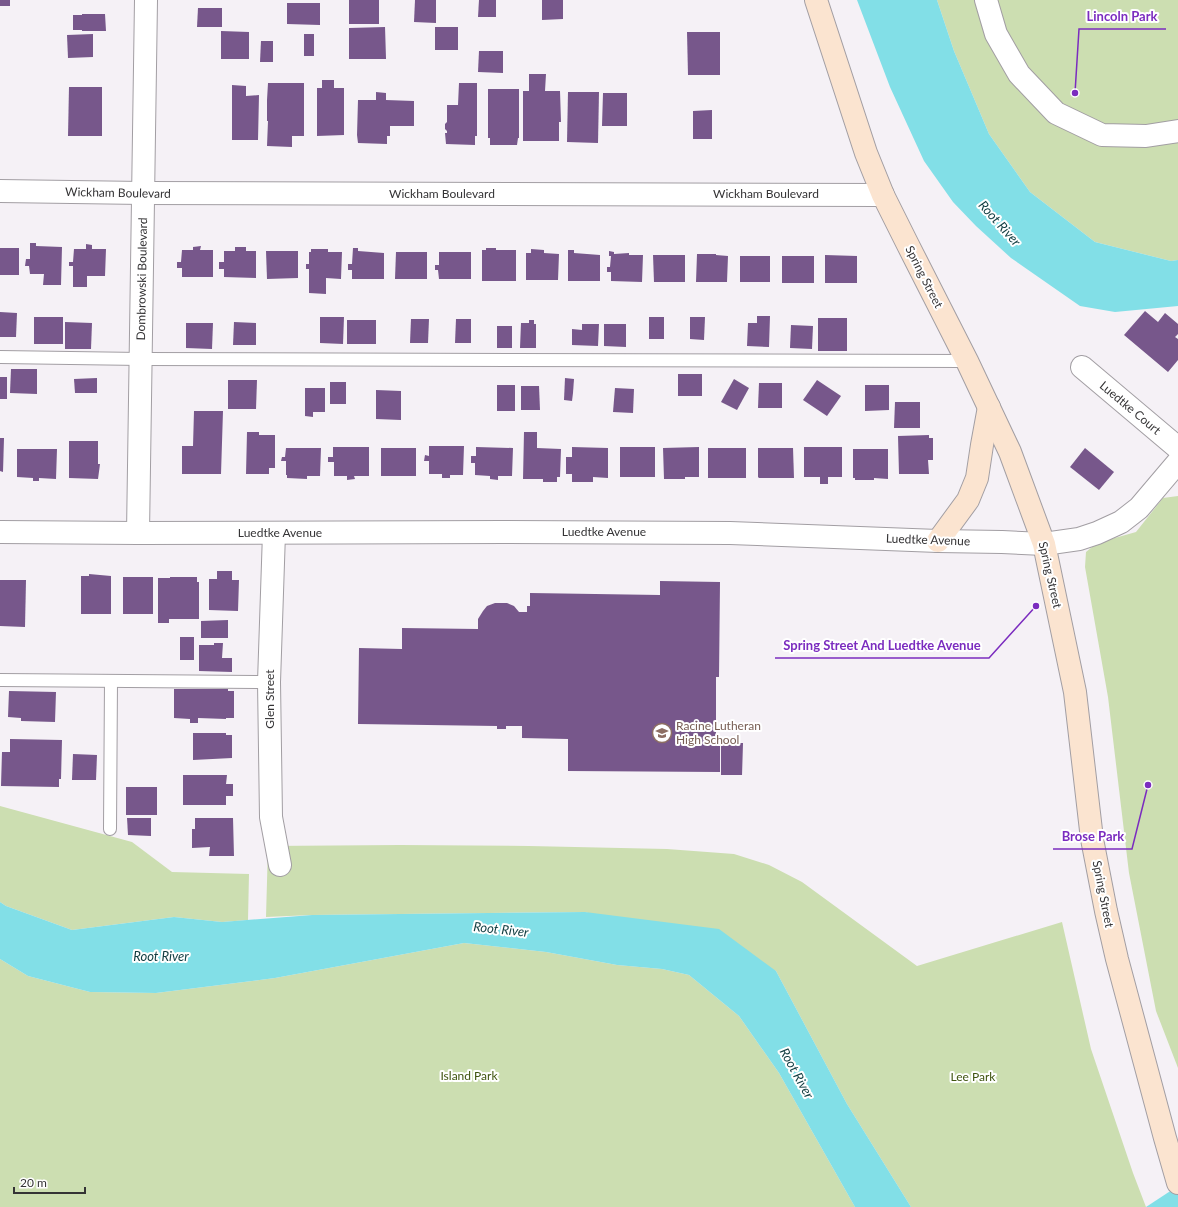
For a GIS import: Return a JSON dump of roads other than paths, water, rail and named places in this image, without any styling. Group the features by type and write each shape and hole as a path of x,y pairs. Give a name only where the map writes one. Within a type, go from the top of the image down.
{"main road":[{"name":"Spring Street","path":"816,0 866,153 883,194 967,361 1010,452 1044,544 1074,692 1092,839 1106,911 1119,967 1178,1183"},
{"path":"938,541 968,500 977,478 989,407"}],"street":[{"name":"Dombrowski Boulevard","path":"138,533 146,0"},
{"path":"986,0 996,34 1019,74 1056,113 1102,135 1146,136 1178,131"},
{"name":"Wickham Boulevard","path":"0,191 143,193 883,194"},
{"name":"Luedtke Court","path":"1082,367 1178,448"},
{"name":"Luedtke Avenue","path":"0,532 723,533 1044,544 1079,539 1121,522 1139,508 1178,462"},
{"name":"Glen Street","path":"274,533 269,682 270,817 280,865"}],"lane":[{"path":"0,357 141,359 967,361"},
{"path":"0,680 269,682"},
{"path":"110,829 111,681"}],"water":[{"name":"Root River","path":"857,0 937,0 954,51 989,134 1030,192 1095,242 1171,261 1178,260 1178,306 1115,312 1080,306 1011,258 976,226 953,202 924,161 890,87"},
{"name":"Root River","path":"0,902 6,906 72,930 174,917 222,922 312,915 585,912 719,929 776,971 847,1104 911,1207 855,1207 779,1073 739,1016 689,975 662,969 617,965 546,952 464,943 275,978 156,993 90,992 28,976 0,959"},
{"path":"1178,1186 1178,1207 1146,1207"}],"place":[{"name":"Lincoln Park","path":"1075,93"},
{"name":"Spring Street And Luedtke Avenue","path":"1036,606"},
{"name":"Racine Lutheran High School","path":"662,733"},
{"name":"Brose Park","path":"1148,785"}],"park label":[{"name":"Island Park","path":"469,1076"},
{"name":"Lee Park","path":"973,1077"}]}
